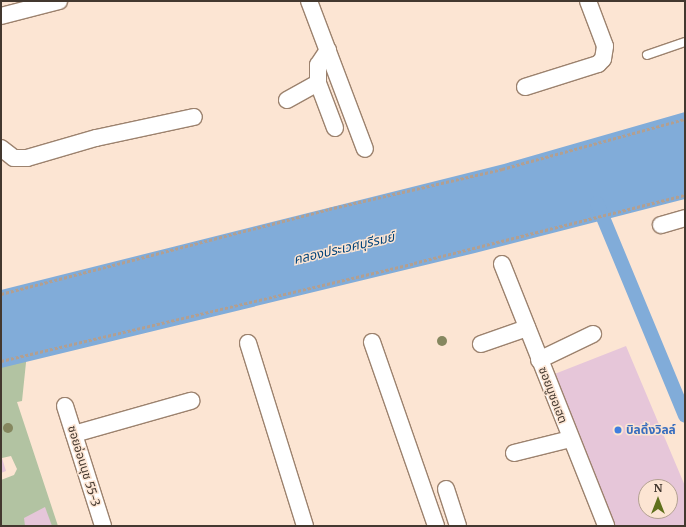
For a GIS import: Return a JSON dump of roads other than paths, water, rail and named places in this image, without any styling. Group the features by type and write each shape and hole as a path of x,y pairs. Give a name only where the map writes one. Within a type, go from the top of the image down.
{"street":[{"path":"1,16 58,1"},
{"path":"310,1 365,149"},
{"path":"525,87 598,64 603,59 605,46 588,1"},
{"path":"328,50 318,65 318,83 335,128"},
{"path":"287,100 318,83"},
{"path":"1,148 14,158 27,158 96,138 194,117"},
{"path":"661,225 685,218"},
{"name":"ซอยมูซอเฮต","path":"502,264 570,439 606,526"},
{"path":"482,344 527,328"},
{"path":"539,360 593,334"},
{"path":"372,342 436,526"},
{"path":"248,343 305,526"},
{"path":"74,434 191,401"},
{"name":"ซอยอ่อนนุช 55-3","path":"66,406 103,526"},
{"path":"514,453 570,439"},
{"path":"446,489 458,526"}],"lane":[{"path":"647,55 685,42"}],"water":[{"name":"คลองประเวศบุรีรมย์","path":"685,112 685,199 475,253 1,368 1,290 504,164"}],"waterway":[{"path":"597,203 685,415"}],"place":[{"name":"บิลดิ้งวิลล์","path":"618,430"}]}
